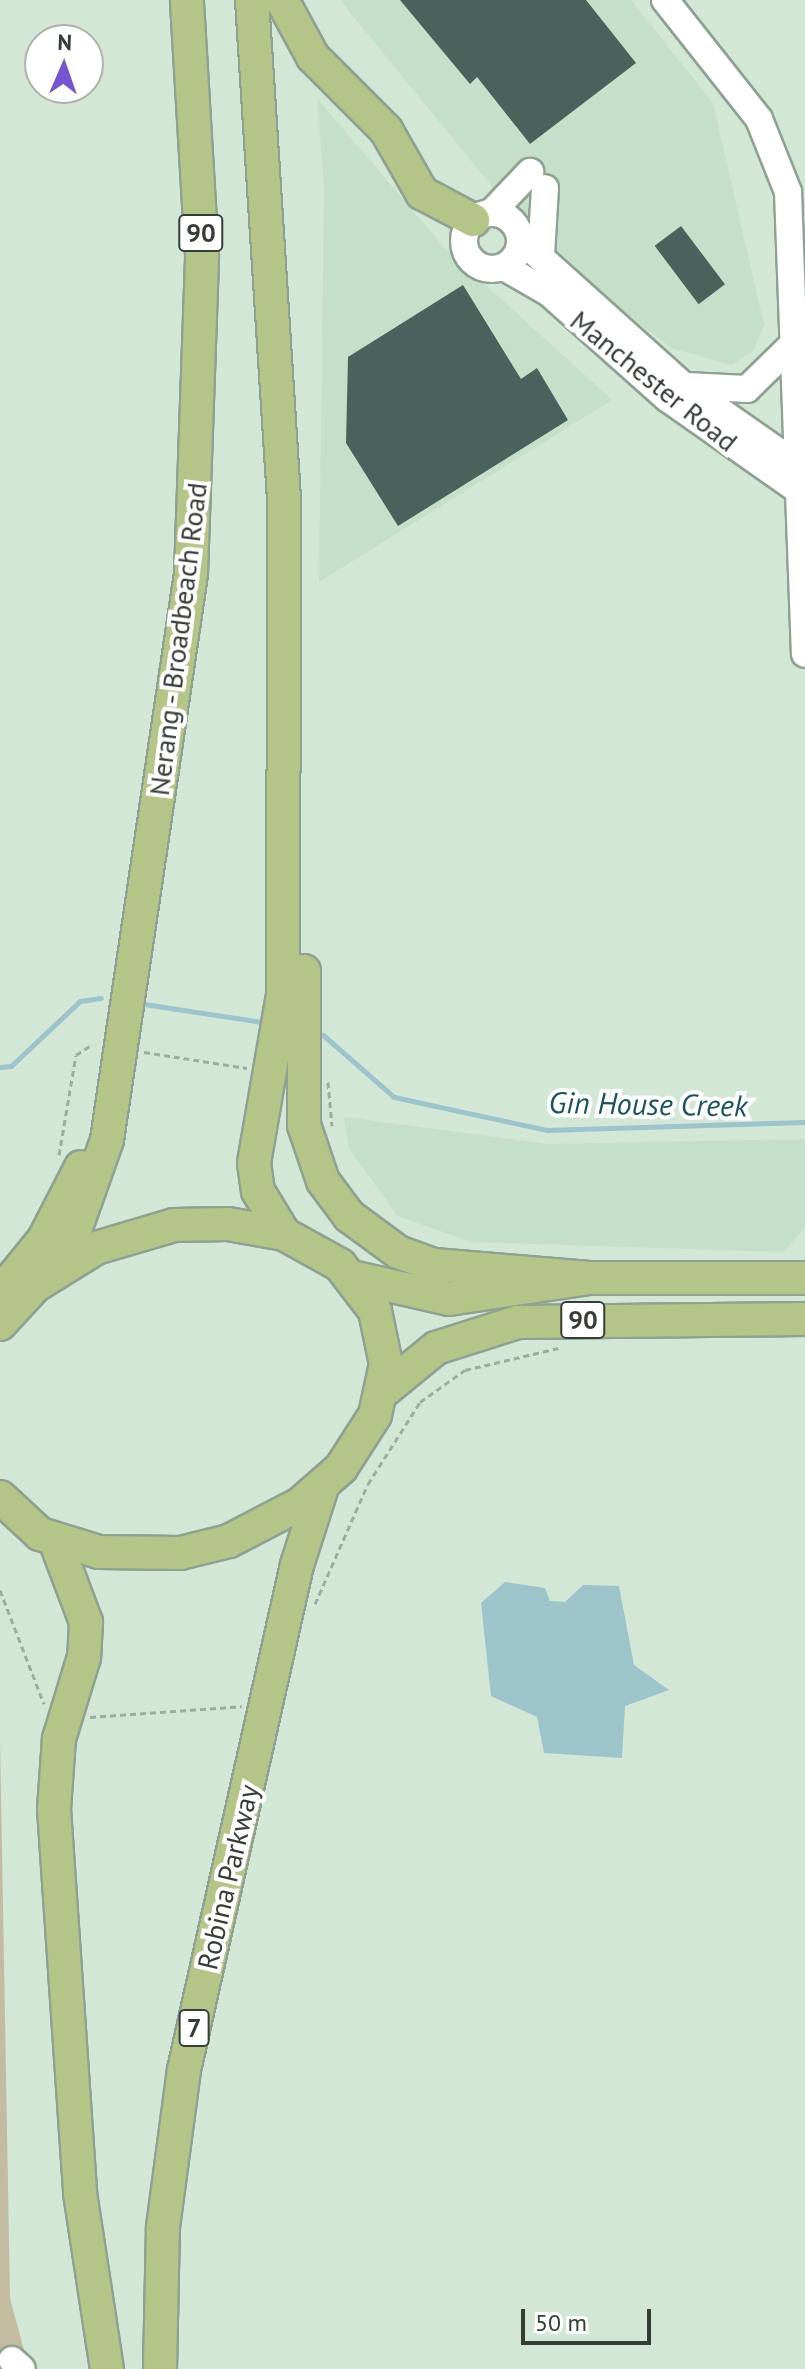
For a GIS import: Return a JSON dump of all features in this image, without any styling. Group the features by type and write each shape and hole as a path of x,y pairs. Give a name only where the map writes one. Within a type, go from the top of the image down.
{"main road":[{"name":"Nerang - Broadbeach Road","path":"62,1267 94,1190 114,1105 185,630 197,491 201,181 187,0"},
{"name":"90","path":"252,0 283,446 284,893 303,953 304,1125 335,1199 362,1228 417,1259 589,1278 805,1278"},
{"path":"282,0 313,57 386,130 422,193 482,217"},
{"path":"284,893 280,1027 254,1163 258,1191 284,1234"},
{"path":"0,1293 58,1216 114,1105"},
{"path":"62,1267 123,1237 174,1225 228,1224 284,1234 352,1277 449,1299 589,1278"},
{"name":"90","path":"0,1324 62,1267"},
{"path":"352,1277 381,1327 381,1393"},
{"name":"90","path":"0,1497 55,1540 110,1554 180,1553 249,1533 322,1487 360,1444 381,1393 436,1348 518,1322 805,1319"},
{"name":"Robina Parkway","path":"160,2369 163,2227 184,2070 297,1565 322,1487"},
{"path":"55,1540 86,1622 81,1671 59,1739 54,1809 80,2193 107,2369"}],"street":[{"path":"665,0 759,119 782,167 790,216 792,345 799,372 805,654"},
{"path":"538,180 531,247 504,267 471,260 464,244 482,217 538,180"},
{"path":"482,217 514,223 531,247"},
{"name":"Manchester Road","path":"531,247 683,385 800,479"},
{"name":"Manchester Road","path":"504,267 549,293 667,398 800,479"},
{"path":"683,385 747,389 792,345"}],"path":[{"path":"57,1163 76,1055 93,1044"},
{"path":"136,1051 255,1067"},
{"path":"317,1079 330,1086 334,1139"},
{"path":"309,1616 368,1484 420,1402 465,1370 565,1347"},
{"path":"0,1590 41,1703"},
{"path":"82,1717 253,1706"}],"shaded area":[{"path":"340,0 631,0 713,103 764,325 754,350 731,365 671,348 611,301 494,189"},
{"path":"317,98 443,246 612,400 319,582 324,189"},
{"path":"344,1117 548,1144 805,1139 805,1228 783,1252 471,1242 398,1216 349,1149"},
{"path":"0,1737 10,2298 29,2369 0,2369"}],"water":[{"path":"505,1582 545,1588 550,1601 565,1602 583,1585 619,1586 634,1665 669,1690 625,1706 622,1758 544,1753 537,1717 491,1696 481,1603"}],"building":[{"path":"400,0 586,0 636,63 530,144 477,77 470,84"},
{"path":"681,226 725,284 699,304 655,246"},
{"path":"463,285 521,379 537,368 568,420 398,526 346,443 348,357"}],"waterway":[{"name":"Gin House Creek","path":"0,1067 11,1066 80,1001 101,998"},
{"name":"Gin House Creek","path":"144,1004 262,1022"},
{"name":"Gin House Creek","path":"323,1035 394,1097 547,1130 805,1122"}]}
